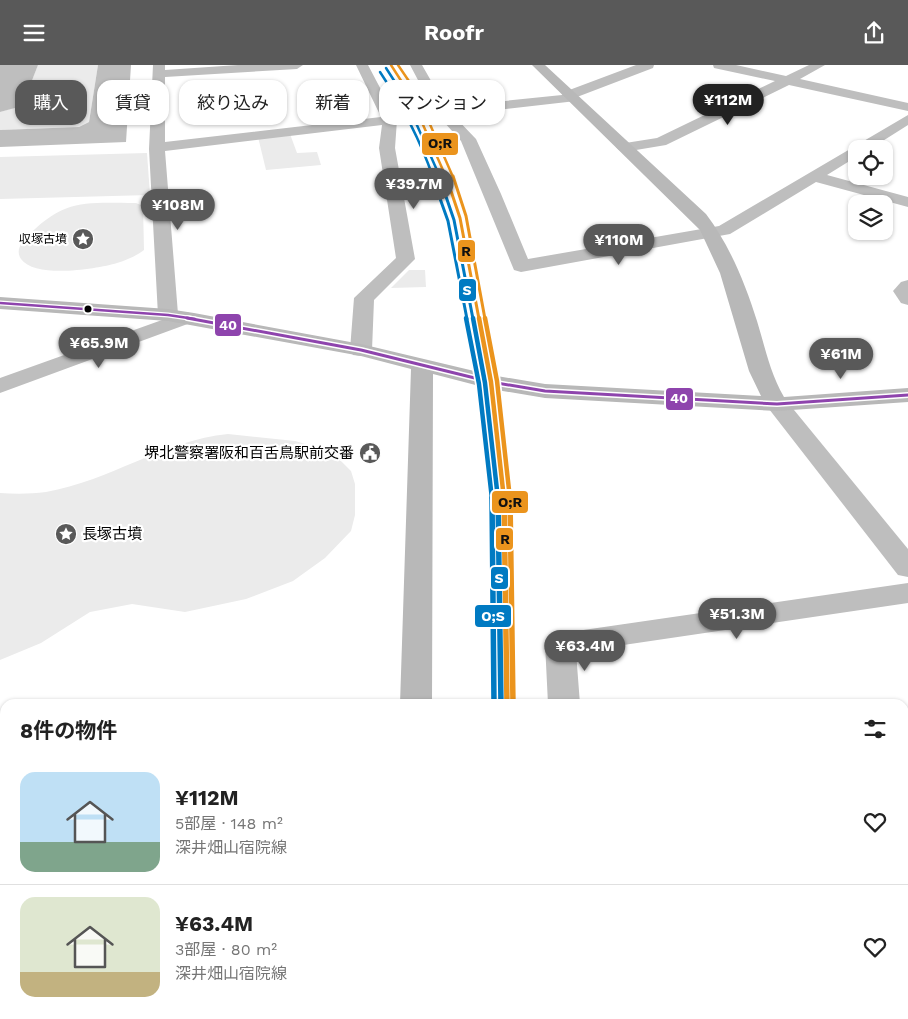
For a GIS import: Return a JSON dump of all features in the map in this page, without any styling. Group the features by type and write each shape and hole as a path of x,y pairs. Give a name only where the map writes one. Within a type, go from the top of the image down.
{"street":[{"path":"177,317 157,147 159,69 297,65"},
{"path":"362,65 379,98"},
{"path":"416,65 424,80"},
{"path":"538,65 700,218 712,232 744,314 765,387 908,568"},
{"path":"505,104 570,96 648,65"},
{"path":"719,65 908,107"},
{"path":"624,147 661,142 819,65"},
{"path":"874,140 908,119"},
{"path":"157,147 379,121"},
{"path":"361,349 364,298 406,259 387,148 389,125"},
{"path":"455,125 468,139 493,194 521,266 724,230 848,156"},
{"path":"813,177 908,202"},
{"path":"908,286 903,291 908,299"},
{"path":"0,303 177,317 361,349 491,382 545,391 777,404 908,395"},
{"path":"0,386 177,317"},
{"path":"411,699 422,365"},
{"path":"564,699 560,643 908,593"}],"shaded area":[{"path":"0,65 38,65 32,80 15,80 15,108 0,112"},
{"path":"38,65 98,65 89,122 87,123 87,80 32,80"},
{"path":"98,65 131,65 130,80 97,80 97,125 127,125 126,142 0,147 0,130 79,127 87,125"},
{"path":"15,107 15,125 83,125 79,127 0,130 0,112"},
{"path":"290,134 297,153 317,152 321,165 266,170 258,137"},
{"path":"147,153 150,195 0,199 0,157"},
{"path":"136,203 143,206 144,250 131,258 96,268 67,271 39,269 28,265 21,259 19,248 22,243 51,216 76,206 88,204"},
{"path":"409,270 425,270 426,287 391,288"},
{"path":"228,434 295,441 327,450 341,461 351,471 355,484 355,515 351,531 325,558 293,581 246,599 185,612 132,604 90,612 41,643 0,660 0,493 40,493 70,487 182,444"}],"transit line":[{"name":"R","path":"391,65 409,93 427,130 442,164 460,218 491,382 504,496 507,699"},
{"name":"O;R","path":"398,65 415,90 433,127 448,162 466,216 497,381 510,496 513,699"},
{"name":"S","path":"386,68 404,96 436,166 454,220 485,383 498,496 501,699"},
{"name":"O;S","path":"380,72 398,99 416,135 448,221 479,384 492,497 494,699"},
{"name":"40","path":"0,303 168,315 194,319 361,350 491,382 545,391 777,404 908,395"}],"place":[{"name":"収塚古墳","path":"83,239"},
{"name":"堺北警察署阪和百舌鳥駅前交番","path":"370,453"},
{"name":"長塚古墳","path":"66,534"}]}
